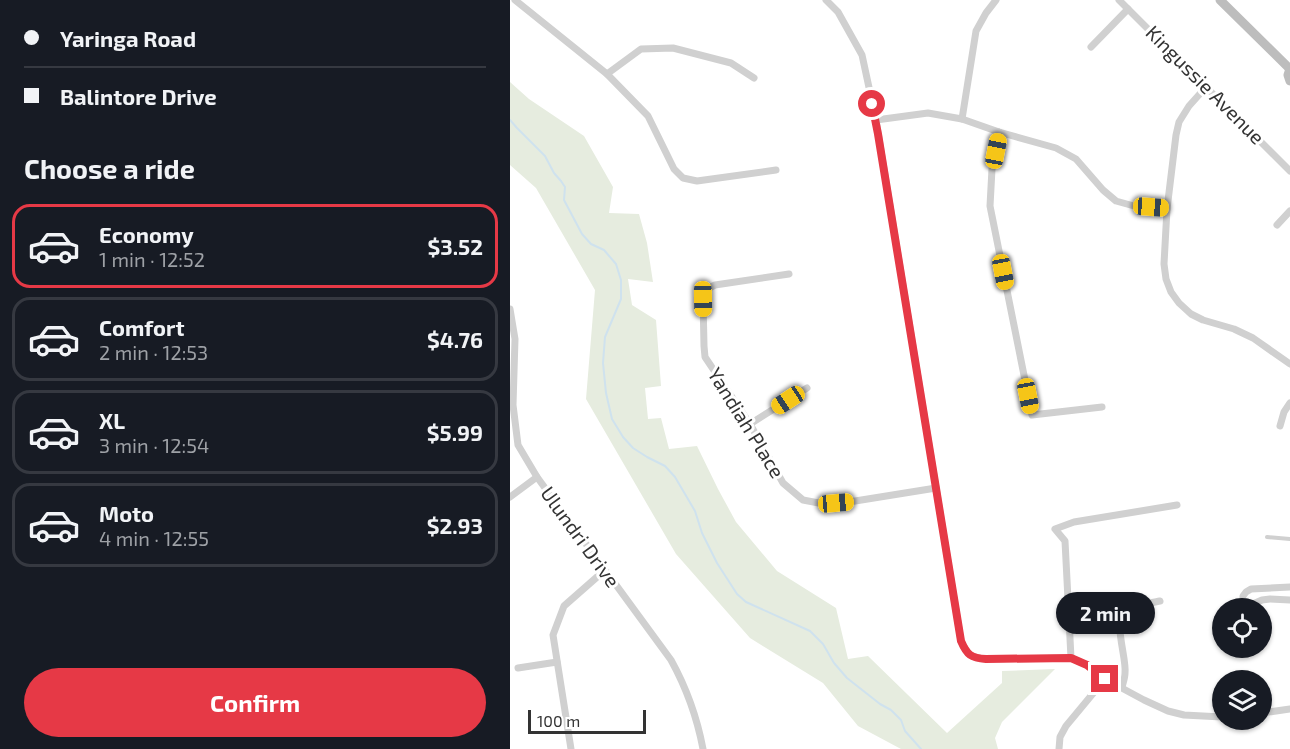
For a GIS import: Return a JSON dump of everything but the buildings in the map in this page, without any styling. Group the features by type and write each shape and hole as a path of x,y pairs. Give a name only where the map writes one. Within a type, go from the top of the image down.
{"main road":[{"path":"1220,0 1290,69 1288,75 1290,81"}],"street":[{"path":"515,0 607,74 648,116 674,169 683,178 697,181 776,170"},
{"path":"826,0 838,12 862,55 876,120 961,641 966,652 975,658 986,659 1071,658 1087,665 1105,679 1143,700 1168,711 1184,715 1212,716"},
{"path":"962,119 976,31 986,12 996,0"},
{"name":"Kingussie Avenue","path":"1119,0 1290,171"},
{"path":"1091,47 1128,9"},
{"path":"607,74 641,49 673,48 731,63 754,78"},
{"path":"1206,87 1189,106 1179,122 1176,135 1167,208 1164,264 1166,279 1171,292 1191,314 1253,338 1290,364"},
{"path":"876,120 928,113 962,119 1056,148 1076,159 1102,190 1116,201 1134,206 1167,208"},
{"path":"999,132 992,169 990,206 1032,415 1102,408"},
{"path":"1277,225 1290,211"},
{"name":"Yandiah Place","path":"789,274 715,285 707,289 703,299 705,357 750,424 783,483 803,500 824,504 936,488"},
{"name":"Ulundri Drive","path":"510,309 515,339 513,405 518,445 537,477 671,660 693,709 703,749"},
{"path":"750,424 807,388"},
{"path":"1280,426 1284,412 1290,403"},
{"path":"510,497 537,477"},
{"path":"1071,658 1065,541 1055,529 1074,522 1177,505"},
{"path":"571,749 554,635 564,606 605,570"},
{"path":"1290,587 1251,589 1243,596 1247,604 1270,599 1290,600"},
{"path":"1122,687 1125,672 1120,627 1124,610 1160,601"},
{"path":"518,668 557,662"},
{"path":"1059,749 1060,737 1066,726 1105,679"},
{"path":"1272,711 1290,708"}],"lane":[{"path":"1266,537 1290,538"}],"shaded area":[{"path":"510,82 529,99 584,136 613,187 609,213 639,214 647,243 653,282 628,279 632,305 656,320 661,386 645,388 648,419 661,418 669,449 697,446 736,522 777,571 836,608 848,659 868,656 947,733 1002,683 1002,671 1055,669 1002,722 995,738 998,749 901,749 858,726 823,683 750,638 676,554 586,399 595,290 536,188 510,165"}],"waterway":[{"path":"510,120 545,156 565,187 564,200 582,234 591,244 604,250 616,264 621,280 621,299 605,337 603,363 612,419 623,437 633,448 665,466 675,477 695,511 702,533 717,563 737,594 746,602 810,631 823,644 834,663 847,678 901,720 905,731 921,749"}],"route":[{"path":"872,104 961,641 966,652 975,658 1071,658 1087,665 1105,679"}]}
